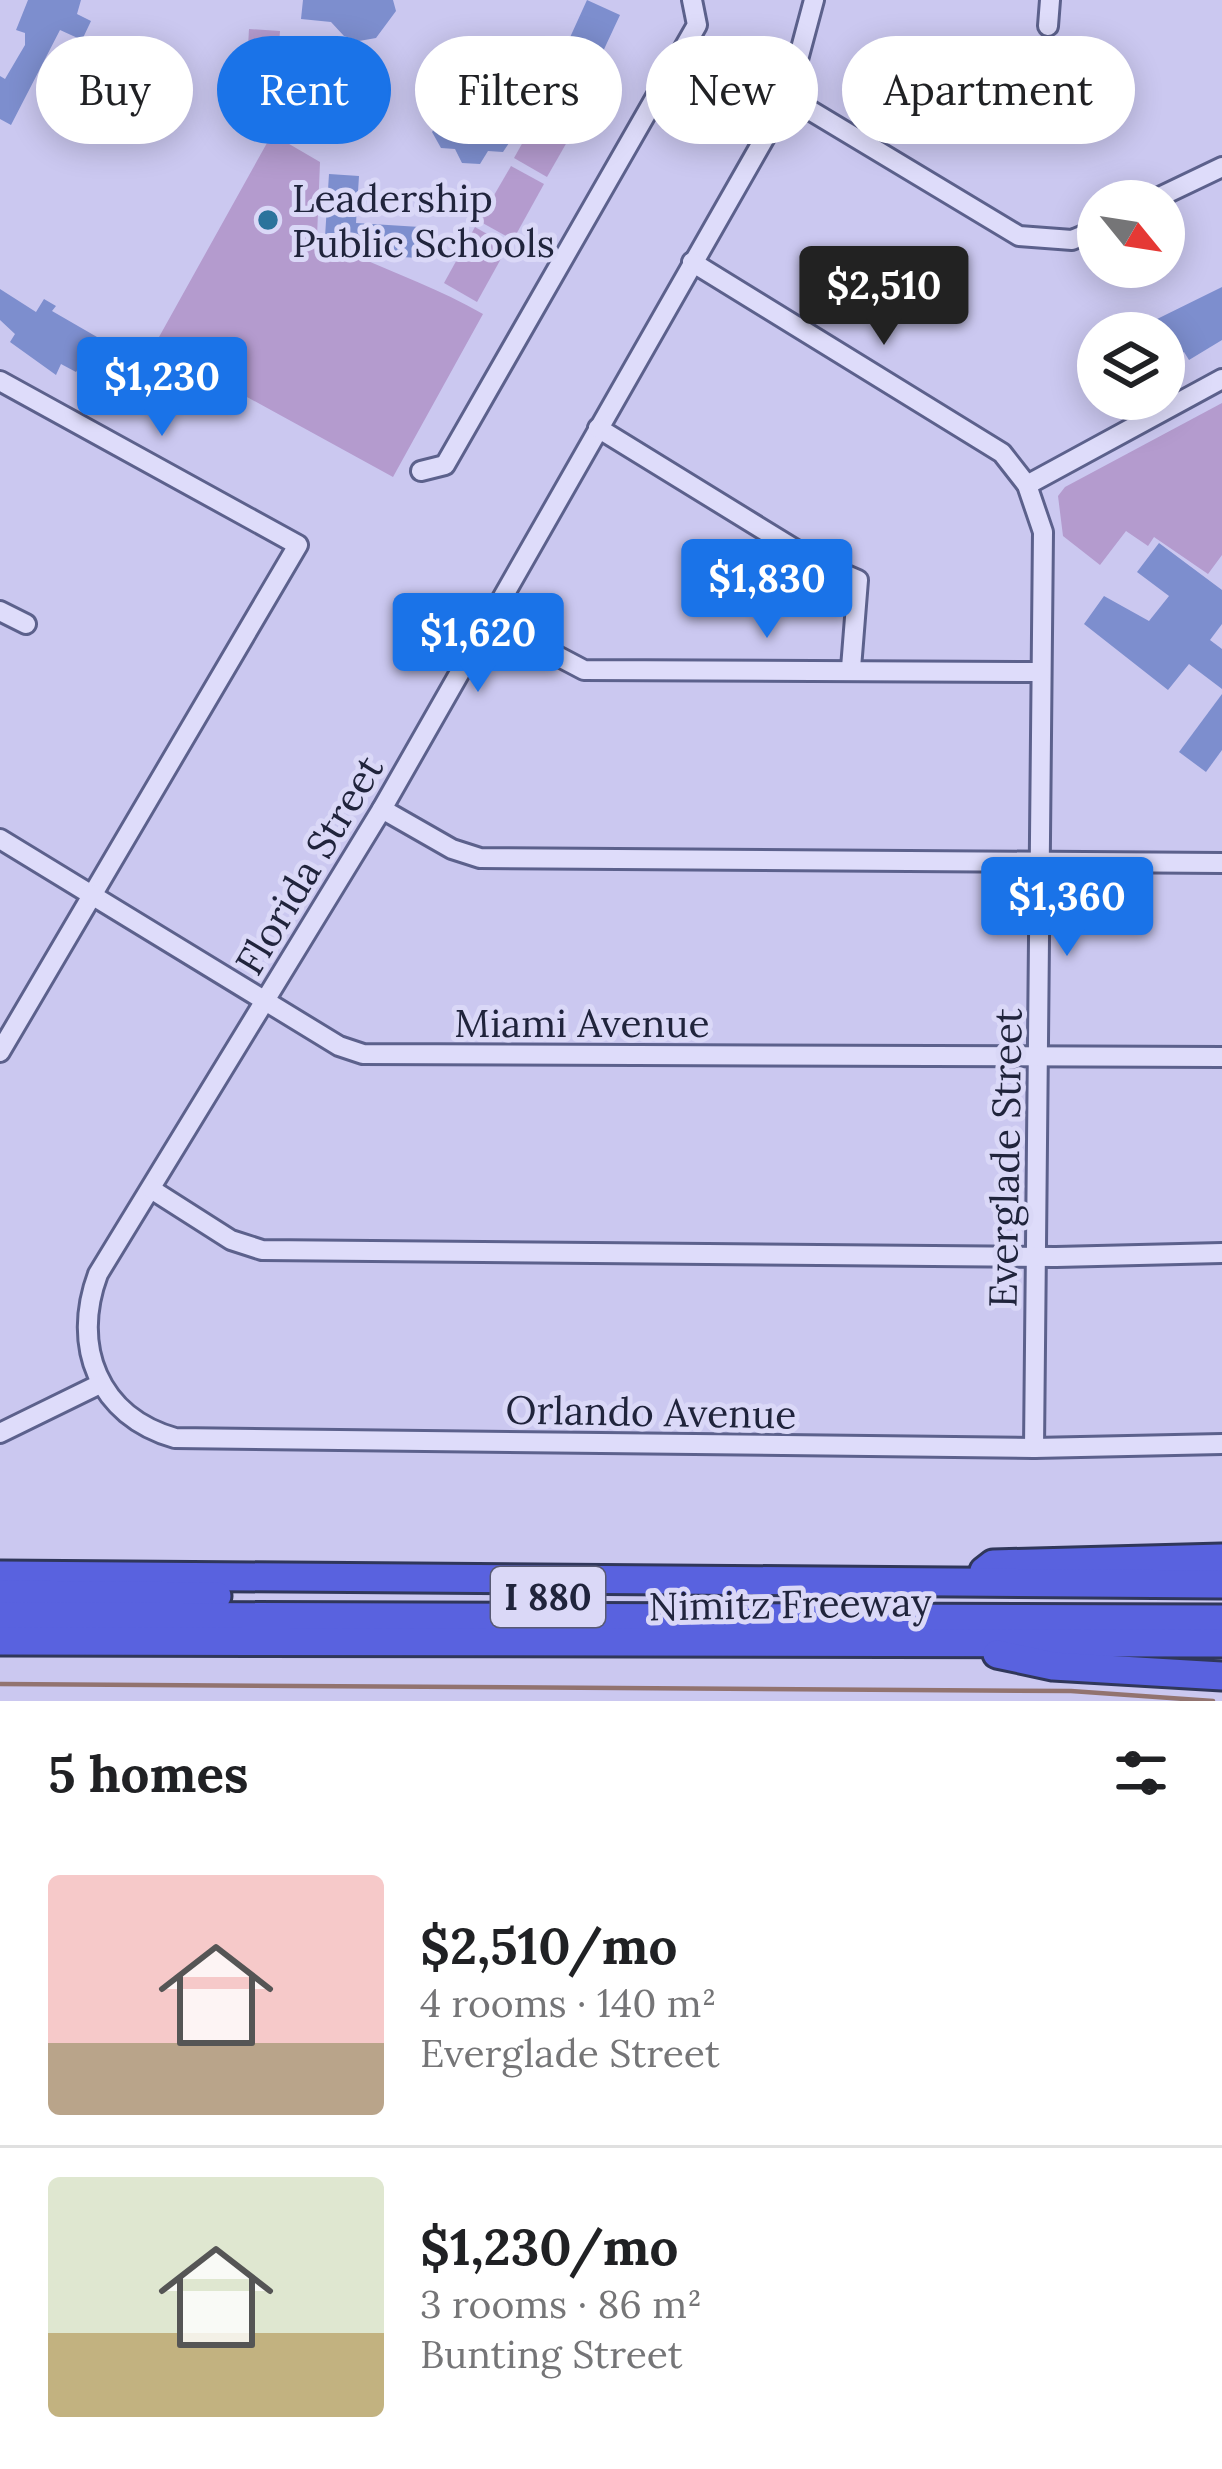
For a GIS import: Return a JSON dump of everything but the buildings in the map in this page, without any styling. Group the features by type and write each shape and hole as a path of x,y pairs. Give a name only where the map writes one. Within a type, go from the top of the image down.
{"highway":[{"path":"972,1582 993,1564 1222,1558"},
{"name":"Nimitz Freeway","path":"0,1575 1222,1584"},
{"name":"I 880","path":"0,1594 1069,1600 1090,1583"},
{"name":"I 880","path":"0,1616 1222,1618"},
{"path":"581,1618 633,1646"},
{"name":"Nimitz Freeway","path":"0,1641 633,1646 1222,1643"},
{"path":"934,1641 1053,1666 1222,1676"}],"street":[{"path":"421,471 445,465 528,322 697,25 692,0"},
{"name":"Florida Street","path":"804,36 814,0"},
{"path":"1048,26 1050,0"},
{"path":"818,115 1019,236 1077,238"},
{"name":"Florida Street","path":"98,1385 86,1338 87,1303 98,1274 382,809 761,144"},
{"path":"1185,185 1222,167"},
{"name":"Everglade Street","path":"692,262 1002,453 1027,485 1043,532 1034,1448"},
{"path":"1027,485 1222,379"},
{"path":"0,382 298,545 97,896 0,1052"},
{"path":"598,428 814,561 858,580 850,668"},
{"path":"0,611 26,624"},
{"path":"489,620 584,670 1041,672"},
{"path":"382,809 452,849 480,858 1222,863"},
{"name":"Miami Avenue","path":"0,839 339,1046 363,1054 1041,1060 1222,1057"},
{"path":"151,1189 231,1240 262,1250 1037,1257 1222,1253"},
{"path":"0,1433 98,1385"},
{"name":"Orlando Avenue","path":"98,1385 154,1432 224,1442 1034,1448 1222,1444"}],"shaded area":[{"path":"249,29 280,31 280,36 249,36"},
{"path":"266,144 289,144 320,162 317,237 483,314 393,477 154,346"},
{"path":"522,144 566,144 547,177 514,158"},
{"path":"511,166 544,184 513,240 479,221"},
{"path":"475,227 508,246 477,302 444,283"},
{"path":"1222,403 1222,555 1208,574 1154,537 1148,546 1126,531 1100,565 1063,536 1058,496 1065,487"}],"waterway":[{"path":"0,1684 1071,1691 1213,1701"}],"place":[{"name":"Leadership Public Schools","path":"268,220"}]}
